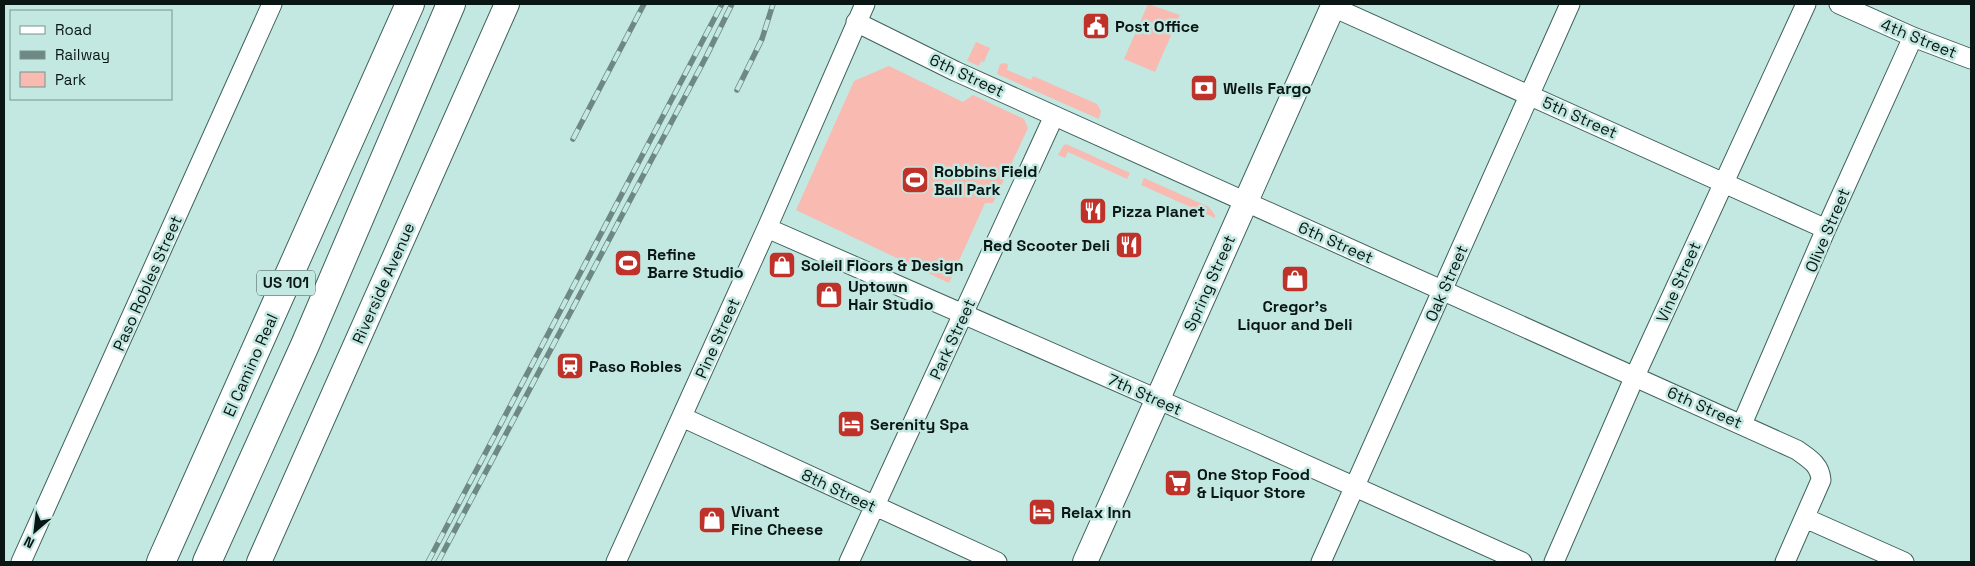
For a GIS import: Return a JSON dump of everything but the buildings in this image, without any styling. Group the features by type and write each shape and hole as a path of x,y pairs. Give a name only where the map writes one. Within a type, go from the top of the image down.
{"highway":[{"name":"El Camino Real","path":"161,562 410,4"},
{"name":"US 101","path":"207,562 305,345 451,4"}],"main road":[{"name":"Riverside Avenue","path":"259,562 507,4"},
{"name":"Spring Street","path":"1085,562 1334,5"}],"street":[{"name":"Paso Robles Street","path":"21,562 272,4"},
{"name":"Pine Street","path":"616,562 767,228 865,4"},
{"name":"Oak Street","path":"1321,562 1570,4"},
{"name":"Vine Street","path":"1554,562 1636,376 1806,4"},
{"name":"4th Street","path":"1839,4 1913,37 1971,59"},
{"name":"5th Street","path":"1334,5 1826,229"},
{"name":"6th Street","path":"856,22 954,71 1797,450 1814,462 1820,473 1821,480 1805,518"},
{"name":"Olive Street","path":"1742,424 1826,229 1913,37"},
{"name":"Park Street","path":"849,562 1054,116"},
{"name":"7th Street","path":"767,228 1158,399 1522,562"},
{"name":"8th Street","path":"682,417 997,562"},
{"path":"1785,562 1805,518 1904,562"}],"green space":[{"path":"1148,4 1180,15 1155,72 1124,59"},
{"path":"976,42 990,48 984,62 981,61 979,66 967,61"},
{"path":"1005,63 1008,65 1007,70 1031,80 1033,76 1097,104 1101,111 1099,119 997,74 1000,64"},
{"path":"889,66 963,102 973,95 1024,119 1028,128 993,203 985,203 949,283 796,210 854,81"},
{"path":"1066,144 1130,173 1127,179 1068,152 1065,158 1058,155"},
{"path":"1144,178 1209,207 1215,218 1141,185"}],"railway":[{"path":"573,139 644,4"},
{"path":"428,562 722,4"},
{"path":"438,562 706,57 732,4"},
{"path":"737,90 762,39 773,4"}],"place":[{"name":"Post Office","path":"1096,26"},
{"name":"Wells Fargo","path":"1204,88"},
{"name":"Robbins Field Ball Park","path":"915,180"},
{"name":"Pizza Planet","path":"1093,211"},
{"name":"Red Scooter Deli","path":"1129,245"},
{"name":"Refine Barre Studio","path":"628,263"},
{"name":"Soleil Floors & Design","path":"782,265"},
{"name":"Cregor's Liquor and Deli","path":"1295,279"},
{"name":"Uptown Hair Studio","path":"829,295"},
{"name":"Paso Robles","path":"570,366"},
{"name":"Serenity Spa","path":"851,424"},
{"name":"One Stop Food & Liquor Store","path":"1178,483"},
{"name":"Relax Inn","path":"1042,512"},
{"name":"Vivant Fine Cheese","path":"712,520"}]}
